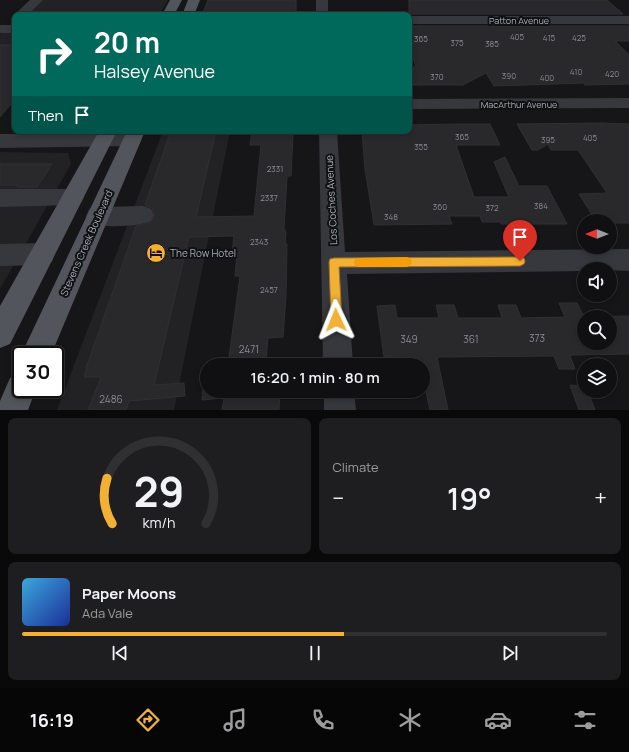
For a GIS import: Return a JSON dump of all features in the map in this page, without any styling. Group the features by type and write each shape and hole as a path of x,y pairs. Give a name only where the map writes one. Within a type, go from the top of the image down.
{"main road":[{"path":"170,12 176,0"},
{"path":"189,12 194,0"},
{"path":"0,334 105,135"},
{"name":"Stevens Creek Boulevard","path":"40,346 134,135"},
{"path":"12,410 18,398"}],"street":[{"path":"23,12 36,0"},
{"path":"322,0 322,12"},
{"name":"Patton Avenue","path":"412,20 629,20"},
{"name":"MacArthur Avenue","path":"412,104 629,103"},
{"name":"Los Coches Avenue","path":"328,134 338,358"},
{"path":"0,141 28,136 134,135"},
{"path":"0,198 73,197"},
{"path":"97,216 143,215"},
{"path":"0,255 43,254"},
{"path":"334,262 629,260"},
{"path":"339,398 340,410"}],"shaded area":[{"path":"43,0 168,0 161,12 31,12"},
{"path":"12,33 12,65 0,65 0,34"},
{"path":"162,134 229,134 174,410 57,410 62,398 64,398 64,392"},
{"path":"0,152 68,153 71,164 0,289"}],"building":[{"path":"208,0 296,0 296,12 203,12"},
{"path":"409,0 607,0 623,14 412,14 412,12 409,12"},
{"path":"412,26 629,26 629,41 615,41 629,55 629,84 585,85 584,83 494,86 486,73 463,85 412,85 412,67 416,67 412,54"},
{"path":"0,45 12,45 12,103 0,117"},
{"path":"490,124 500,145 456,145 474,197 509,197 494,162 505,157 519,186 547,186 567,224 501,224 501,222 482,222 480,216 449,216 452,224 374,225 365,169 362,134 412,134 412,125"},
{"path":"517,124 629,124 629,223 617,223 617,214 592,214 579,194 607,193 578,150 551,150 548,144 538,150 532,150"},
{"path":"170,134 215,134 196,217 254,216 261,145 250,145 252,134 293,134 291,176 287,176 284,228 286,233 285,244 287,244 286,296 283,337 268,338 266,358 229,358 240,276 235,276 237,254 232,254 234,236 189,237 154,385 184,383 185,396 129,401 126,410 88,410 101,377 84,377 86,368 136,226 151,222 155,216 152,208 145,205"},
{"path":"0,164 52,164 37,187 17,187 18,185 0,185"},
{"path":"559,303 577,303 580,310 577,310 577,350 617,350 617,316 629,316 629,354 571,355 570,356 575,369 559,369 554,356 437,357 448,410 430,410 427,398 430,398 430,358 384,357 377,306 395,305 397,318 439,318 436,305 454,305 458,318 502,318 498,305 516,305 521,318 565,317"},
{"path":"570,385 577,386 577,398 591,398 595,410 579,410"},
{"path":"202,398 224,398 202,400"},
{"path":"224,398 280,398 279,410 222,410"}],"slow traffic":[{"path":"359,262 407,262"}],"place":[{"name":"The Row Hotel","path":"156,253"}],"route":[{"path":"336,320 334,262 520,261"}]}
